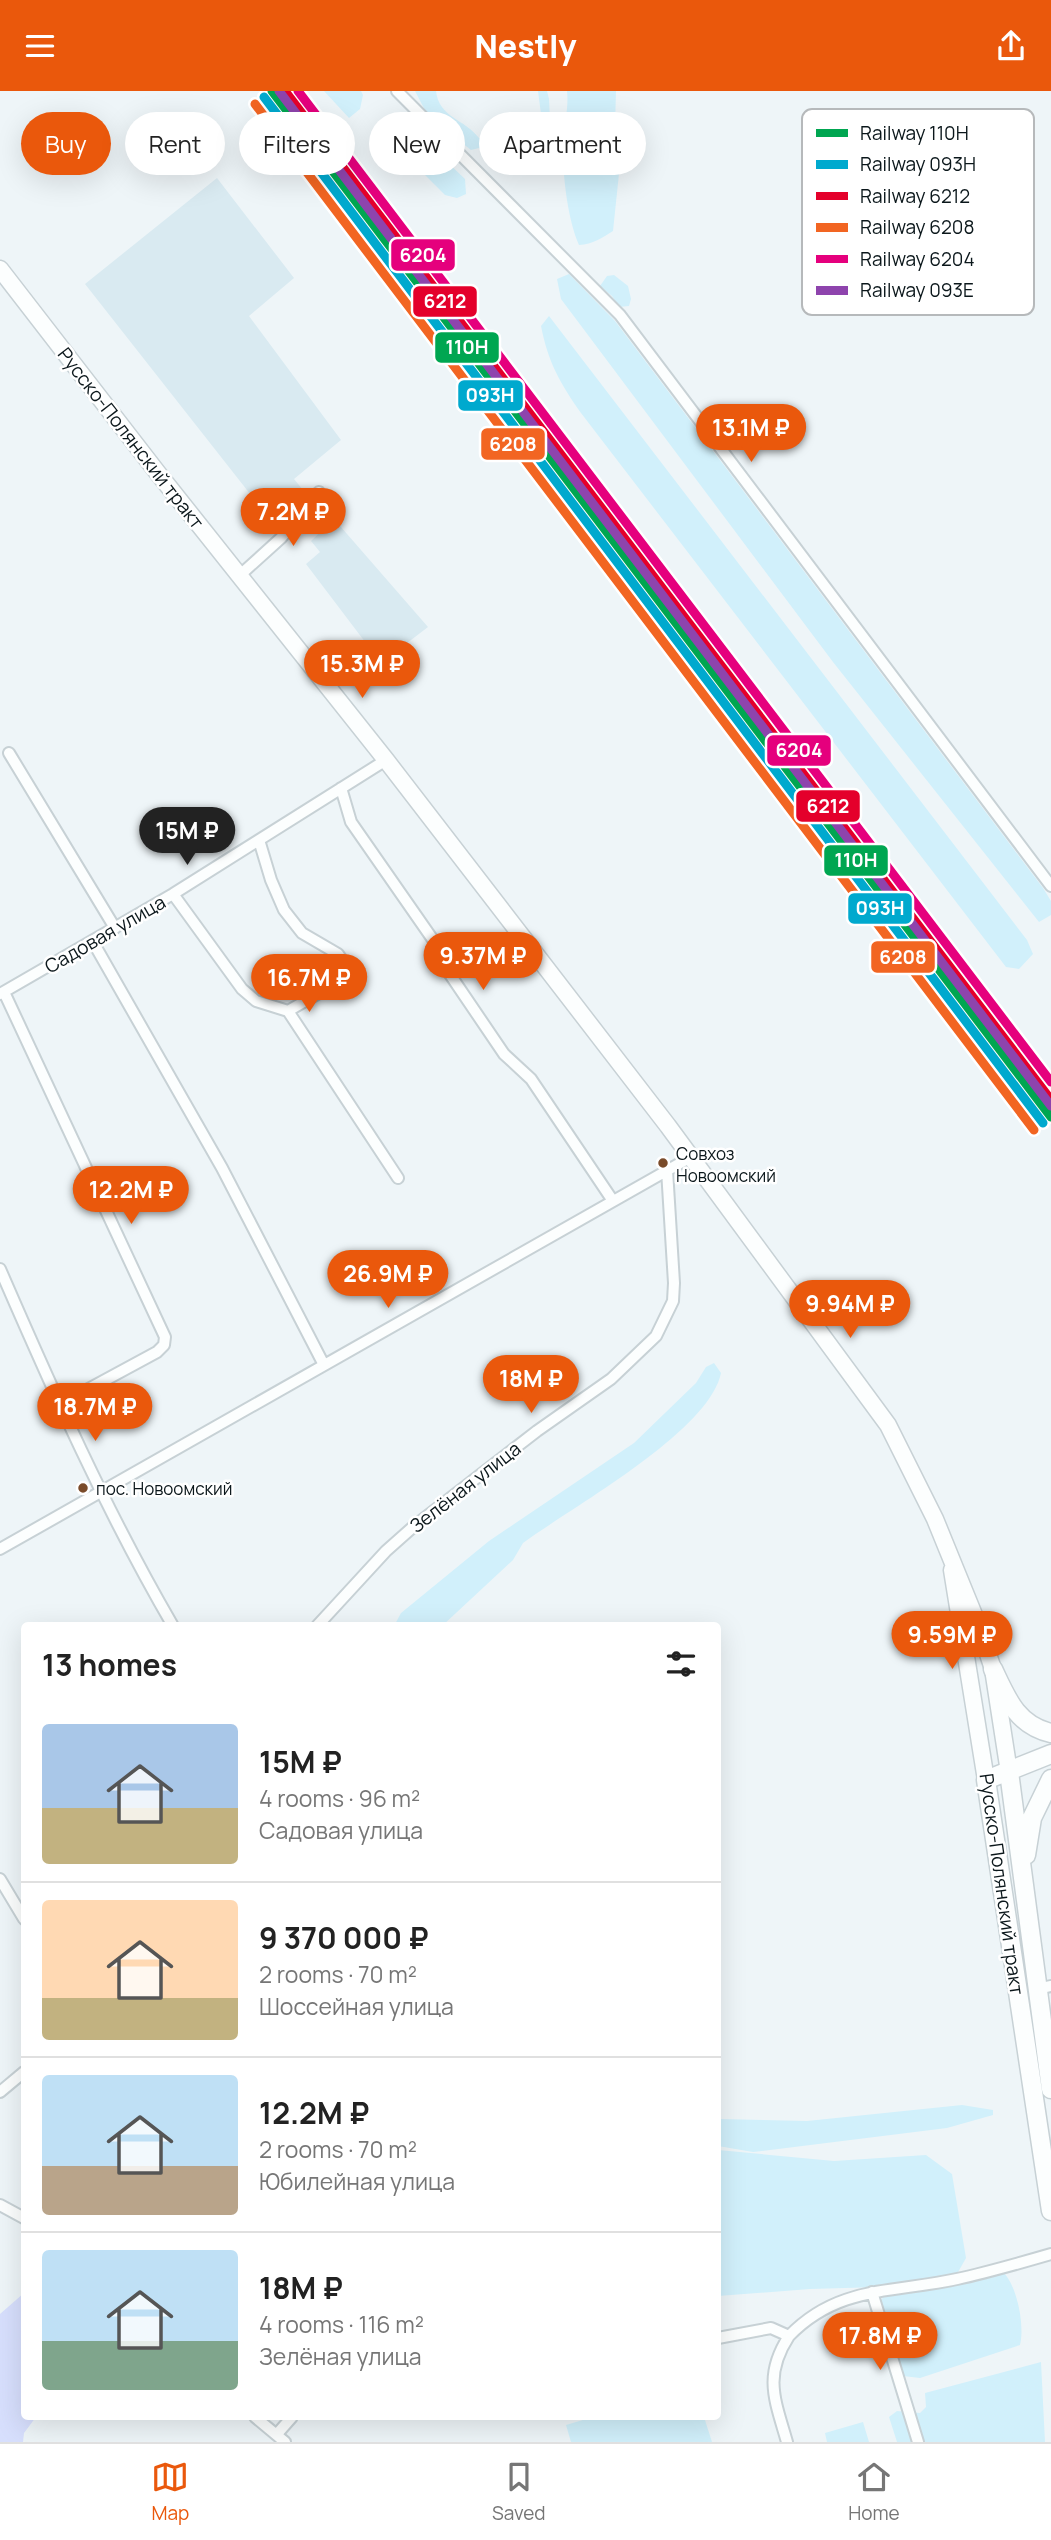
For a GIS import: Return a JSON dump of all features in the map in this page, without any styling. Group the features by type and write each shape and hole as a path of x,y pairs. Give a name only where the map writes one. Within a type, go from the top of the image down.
{"main road":[{"name":"Русско-Полянский тракт","path":"0,269 386,760 691,1157 888,1425 916,1478 965,1588 993,1669 1024,1897 1044,1987 1051,2089"},
{"name":"Русско-Полянский тракт","path":"950,1557 1051,2211"},
{"path":"993,1669 1009,1703 1020,1718 1031,1726 1051,1733"},
{"path":"986,1780 1051,1754"},
{"path":"1024,1897 1028,1836 1032,1818 1051,1779"}],"street":[{"path":"397,91 620,315 1051,886"},
{"path":"239,576 281,538 319,492"},
{"path":"9,753 115,928"},
{"name":"Садовая улица","path":"2,993 173,894 386,760"},
{"path":"341,788 351,822 438,947 445,967 504,1053 531,1079 612,1201"},
{"path":"259,840 271,880 284,910 302,933 338,954 352,974 288,1011"},
{"path":"173,894 242,989 256,1001 288,1011 398,1178"},
{"path":"93,941 222,1168 324,1365"},
{"path":"2,993 164,1337 164,1345 157,1352 59,1405"},
{"path":"0,1549 691,1157"},
{"name":"Зелёная улица","path":"321,1622 413,1527 537,1431 611,1379 656,1336 673,1301 667,1170"},
{"path":"0,1269 59,1405 130,1553 171,1622"},
{"path":"0,1879 21,1914"},
{"path":"0,2092 21,2074"},
{"path":"0,2205 21,2216"},
{"path":"787,2442 771,2380 780,2349 806,2319 829,2305 872,2292 957,2279 1051,2254"},
{"path":"872,2292 918,2442"},
{"path":"721,2337 771,2328 789,2336"},
{"path":"259,2420 281,2438 290,2420"}],"shaded area":[{"path":"324,91 361,91 363,95 360,109 355,113 343,112"},
{"path":"415,91 436,91 438,100 446,112 426,112"},
{"path":"538,91 547,91 550,112 541,112"},
{"path":"567,91 616,91 615,112 567,110"},
{"path":"465,125 479,138 479,148 471,150 465,145"},
{"path":"425,175 461,175 465,179 466,194 457,198 445,195"},
{"path":"564,175 619,175 613,231 593,242 579,245 568,208"},
{"path":"217,178 294,278 249,316 341,440 294,479 303,490 269,518 85,284"},
{"path":"569,274 615,321 1043,888 1051,901 1051,915 1039,922 833,662 561,299 557,279"},
{"path":"614,275 628,286 631,299 629,306 619,307 612,296 600,286 607,276"},
{"path":"549,316 1027,940 1033,954 1019,969 1006,967 581,413 561,382 547,351 541,326"},
{"path":"334,519 428,627 381,663 306,564 320,552 311,541"},
{"path":"714,1363 721,1373 711,1396 692,1419 666,1443 636,1467 523,1543 513,1560 446,1622 396,1622 401,1613 489,1541 634,1443 696,1383 706,1367"},
{"path":"962,2105 993,2110 993,2115 947,2128 753,2152 721,2147 721,2119 807,2121"},
{"path":"721,2150 834,2161 926,2155 952,2174 966,2258 957,2274 880,2287 721,2296"},
{"path":"1002,2271 1016,2295 1021,2327 1020,2345 920,2378 903,2376 881,2314 881,2300 887,2293"},
{"path":"21,2296 21,2420 34,2420 24,2433 23,2442 0,2442 0,2314"},
{"path":"1041,2362 1045,2442 897,2442 889,2417 897,2411 920,2413 926,2407 925,2393"},
{"path":"583,2420 705,2420 712,2442 571,2442 566,2425"},
{"path":"863,2422 869,2442 827,2442 825,2433"}],"rail line":[{"name":"110Н","path":"272,91 1051,1117"},
{"name":"093Е","path":"279,91 1051,1106"},
{"name":"6212","path":"285,91 1051,1100"},
{"name":"6204","path":"298,91 1051,1082"},
{"name":"093Н","path":"264,97 1043,1123"},
{"name":"6208","path":"255,104 1034,1130"}],"place":[{"name":"Совхоз Новоомский","path":"663,1163"},
{"name":"пос. Новоомский","path":"83,1488"}]}
